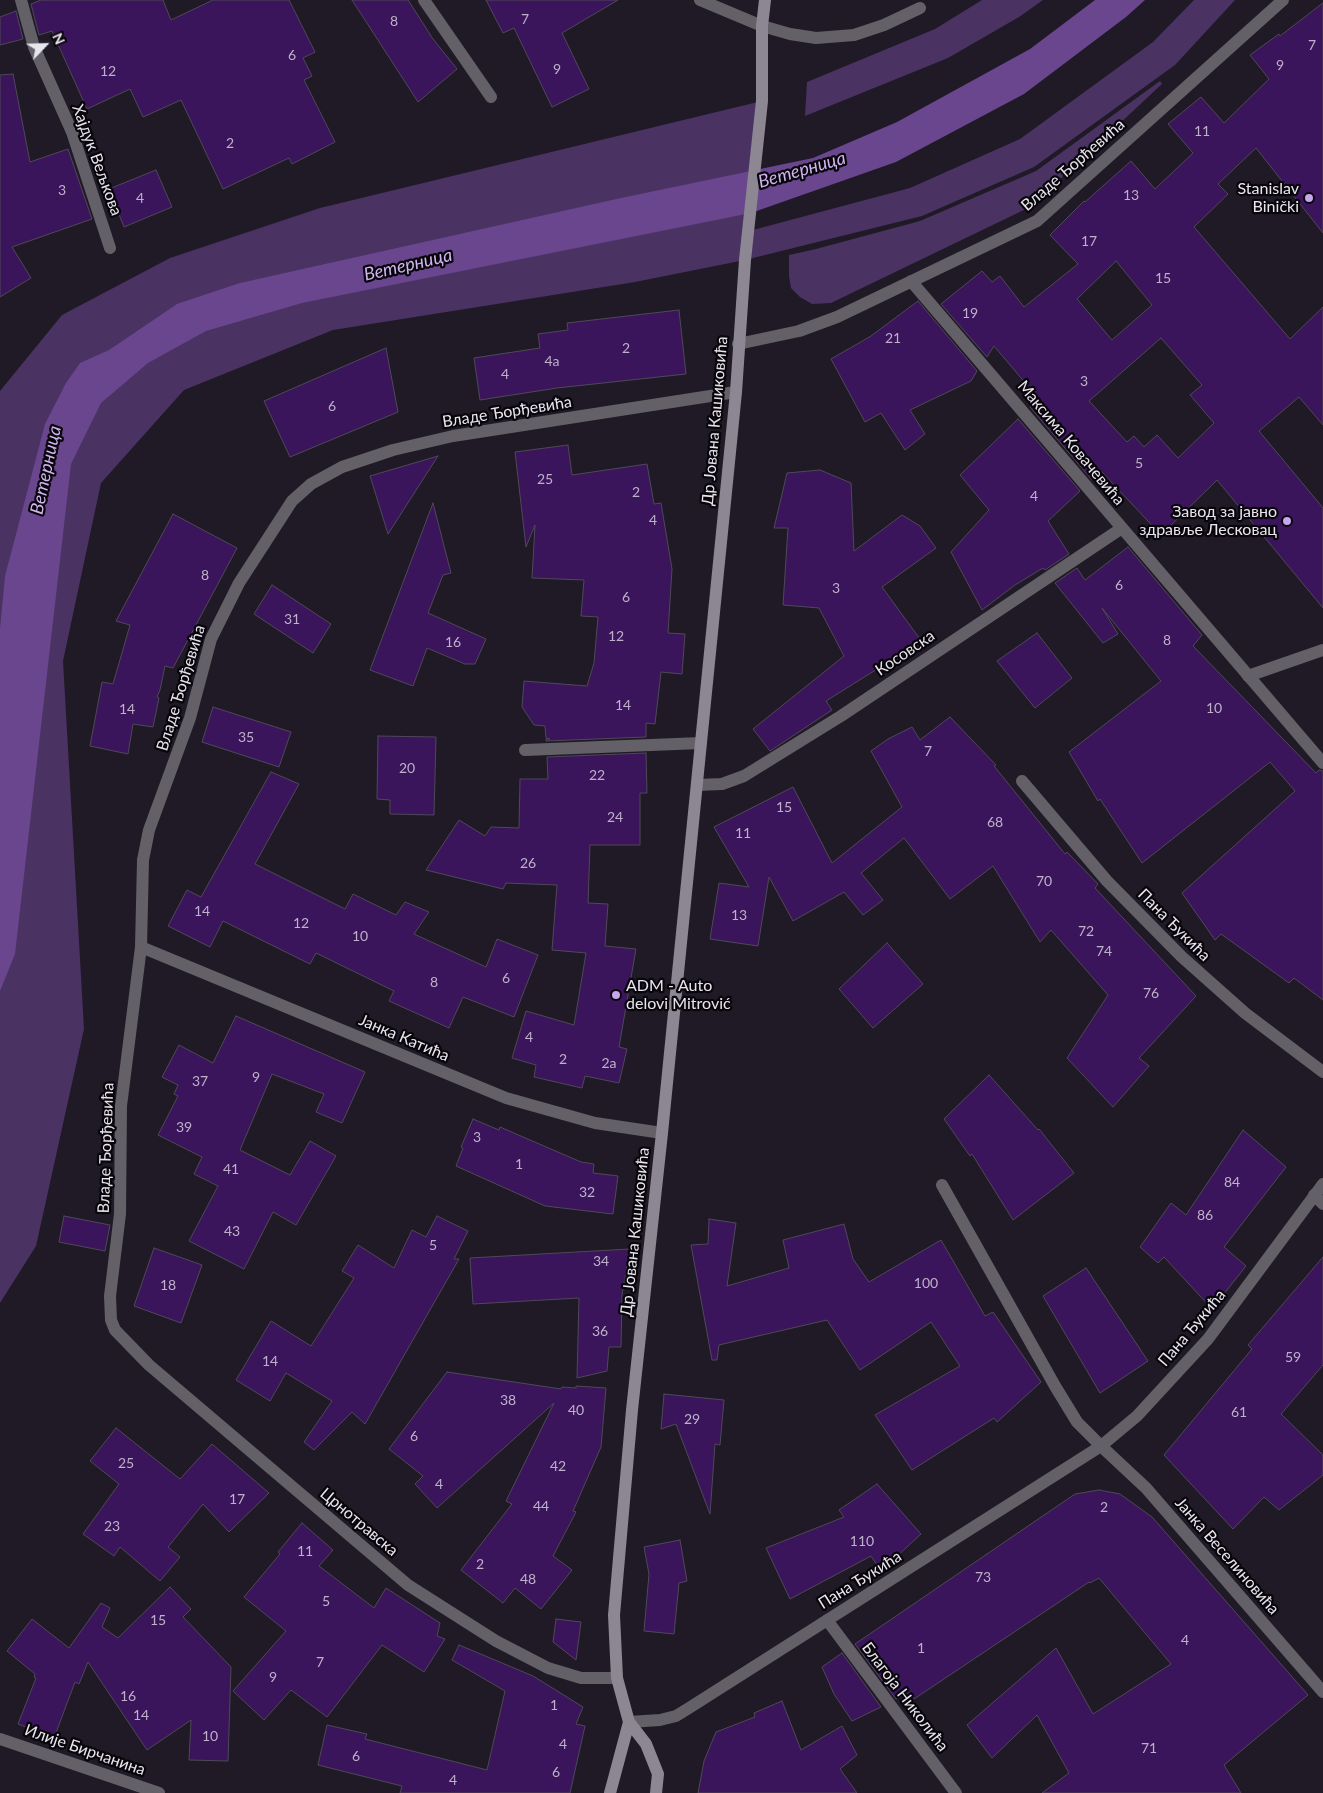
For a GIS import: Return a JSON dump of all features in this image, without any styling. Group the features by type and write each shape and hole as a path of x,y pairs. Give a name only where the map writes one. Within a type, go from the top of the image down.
{"street":[{"name":"Хајдук Вељкова","path":"21,0 34,47 72,132 110,248"},
{"path":"424,0 491,96"},
{"path":"700,0 762,26 790,34 816,38 854,35 884,25 920,8"},
{"name":"Др Јована Кашиковића","path":"656,1793 658,1774 646,1744 630,1722 616,1678 614,1615 632,1410 662,1134 736,392 745,260 762,101 762,26 765,0"},
{"name":"Владе Ђорђевића","path":"738,344 799,331 838,317 1037,220 1283,0"},
{"name":"Максима Ковачевића","path":"911,282 1323,763"},
{"name":"Владе Ђорђевића","path":"115,1330 112,1320 110,1296 120,1214 121,1106 141,947 143,860 148,838 190,718 211,639 239,583 292,501 310,484 342,467 393,450 453,436 736,392"},
{"name":"Косовска","path":"697,785 722,784 744,776 841,716 1122,528"},
{"path":"1248,676 1323,650"},
{"path":"525,750 701,743"},
{"name":"Пана Ђукића","path":"1022,781 1108,881 1182,957 1245,1013 1323,1072"},
{"name":"Јанка Катића","path":"141,947 506,1098 595,1124 662,1134"},
{"name":"Пана Ђукића","path":"630,1722 660,1720 676,1716 1101,1446 1137,1416 1208,1339 1319,1200 1323,1184"},
{"path":"942,1185 1064,1401 1077,1422 1101,1446"},
{"name":"Црнотравска","path":"115,1330 148,1365 408,1585 496,1641 548,1668 581,1678 616,1678"},
{"name":"Јанка Веселиновића","path":"1101,1446 1146,1488 1323,1692"},
{"name":"Благоја Николића","path":"827,1620 956,1793"},
{"path":"610,1793 630,1722"},
{"name":"Илије Бирчанина","path":"0,1739 159,1793"}],"shaded area":[{"path":"982,0 1043,0 1019,17 948,58 805,116 807,82 935,29"},
{"path":"1194,0 1235,0 1175,65 1034,167 922,216 745,260 635,282 333,330 184,390 101,483 63,661 84,1029 36,1246 0,1303 0,391 62,315 170,258 320,208 762,101 753,230 910,188 1020,139 1153,42"},
{"path":"1160,81 1162,84 1030,207 831,303 812,304 800,297 791,288 789,255 920,221 1036,171"}],"water":[{"name":"Ветерница","path":"1095,0 1145,0 1126,17 1024,94 896,162 751,213 302,303 206,331 148,363 101,403 71,464 15,954 0,991 0,629 5,576 45,424 66,383 80,363 109,350 177,304 240,283 621,198 813,158 897,122 1030,49"}],"building":[{"path":"41,0 163,0 171,20 213,0 289,0 315,52 303,58 312,76 304,80 335,142 292,164 289,158 223,189 181,100 143,117 130,89 87,109 52,31 39,35 31,4"},
{"path":"352,0 408,0 433,39 457,69 418,102"},
{"path":"486,0 618,0 562,33 589,89 552,107 514,28 503,33"},
{"path":"1323,3 1323,233 1256,148 1218,184 1228,194 1194,227 1290,339 1323,307 1323,425 1299,397 1259,431 1323,508 1323,608 1217,480 1161,535 1101,471 1092,480 1030,407 1038,398 994,346 987,357 941,304 982,271 992,282 1000,276 1024,307 1078,264 1050,235 1084,201 1131,161 1155,189 1193,153 1168,124 1201,97 1224,123 1269,79 1250,55 1279,34 1280,36","holes":["1116,261 1152,305 1112,340 1077,299","1161,338 1202,385 1190,395 1214,423 1178,458 1157,435 1144,447 1134,436 1127,442 1089,401"]},
{"path":"16,11 23,39 0,45 0,17"},
{"path":"13,74 30,162 68,149 92,219 12,247 31,278 0,297 0,75"},
{"path":"156,170 172,207 124,227 109,189"},
{"path":"918,301 977,371 971,381 910,410 925,434 905,450 881,413 865,422 831,359 871,336"},
{"path":"679,310 686,374 557,388 480,400 474,358 540,348 538,334 568,330 567,323"},
{"path":"386,348 398,412 290,457 264,401"},
{"path":"1018,419 1080,491 1048,521 1069,554 1045,570 1043,568 1015,585 982,610 951,552 989,510 960,475"},
{"path":"568,445 572,475 647,464 654,504 661,503 672,569 668,633 685,634 682,674 661,672 655,724 646,723 646,737 546,741 546,739 550,739 546,738 545,726 534,725 522,707 524,681 587,686 594,663 598,617 581,616 584,580 532,578 535,525 526,547 515,452"},
{"path":"438,456 388,534 370,476"},
{"path":"820,470 851,483 854,551 902,515 920,526 936,548 882,587 925,646 882,666 826,701 832,710 770,751 753,729 844,656 819,608 783,605 788,528 774,528 787,473"},
{"path":"433,503 451,573 443,575 428,613 486,639 475,664 465,664 427,648 413,686 370,670"},
{"path":"173,514 237,548 173,668 165,666 157,697 159,698 153,727 133,724 128,754 90,746 102,682 113,684 130,625 116,621"},
{"path":"1128,547 1202,635 1193,646 1316,773 1319,770 1323,771 1323,1000 1294,978 1289,983 1221,934 1215,940 1182,893 1295,791 1270,762 1142,863 1100,799 1098,801 1069,752 1161,681 1102,608 1118,634 1103,643 1055,583 1077,568 1085,580"},
{"path":"272,585 331,624 313,653 254,614"},
{"path":"1037,633 1072,678 1035,708 997,661"},
{"path":"213,707 291,732 279,767 202,742"},
{"path":"950,717 996,765 994,766 1065,854 1067,852 1098,884 1095,888 1196,996 1139,1058 1149,1066 1113,1107 1067,1058 1108,995 1051,930 1040,942 993,866 950,899 904,838 861,873 883,900 863,915 844,892 793,921 769,877 758,946 710,939 719,883 749,887 714,827 793,787 832,863 902,807 871,751 888,739 912,727 920,740"},
{"path":"378,736 436,737 434,815 390,814 390,800 377,799"},
{"path":"646,753 647,793 640,793 640,845 590,845 588,903 608,904 605,946 636,949 619,1047 627,1049 619,1083 585,1076 582,1088 534,1077 536,1065 512,1058 526,1011 574,1025 586,953 552,950 557,885 506,883 503,889 426,870 459,820 485,836 491,827 519,828 520,779 548,779 547,757"},
{"path":"271,772 299,784 255,864 345,909 353,894 396,915 405,902 429,912 414,934 486,967 497,939 538,955 514,1017 463,997 449,1028 389,1001 394,991 316,953 310,964 223,921 210,947 168,926 187,890 201,897"},
{"path":"887,943 923,984 873,1028 839,989"},
{"path":"236,1016 365,1072 342,1123 316,1112 324,1094 272,1074 240,1150 290,1175 310,1141 336,1156 296,1225 273,1212 244,1269 189,1241 218,1186 194,1174 202,1157 158,1135 178,1096 174,1094 178,1085 162,1077 179,1045 213,1063"},
{"path":"989,1075 1039,1129 1074,1173 1013,1220 972,1154 970,1156 944,1119"},
{"path":"473,1119 499,1130 500,1127 581,1162 594,1164 593,1173 618,1176 613,1214 545,1206 456,1166 463,1148 461,1147"},
{"path":"1243,1130 1286,1167 1224,1247 1246,1266 1212,1309 1164,1257 1158,1263 1140,1247 1171,1203 1186,1215"},
{"path":"64,1216 110,1225 105,1251 59,1242"},
{"path":"437,1216 468,1231 454,1259 459,1259 365,1424 352,1412 314,1450 304,1442 332,1401 286,1373 270,1401 236,1380 271,1321 311,1346 354,1278 342,1271 358,1245 394,1268 412,1230 426,1237"},
{"path":"709,1219 736,1223 727,1286 789,1268 783,1240 844,1224 853,1259 869,1282 941,1240 985,1316 993,1312 1041,1382 997,1422 994,1418 912,1470 875,1415 960,1366 931,1322 860,1370 827,1320 719,1345 717,1360 712,1360 691,1245 708,1244"},
{"path":"154,1248 202,1265 181,1323 134,1306"},
{"path":"630,1249 622,1295 621,1347 609,1347 607,1371 577,1378 579,1298 473,1304 470,1258"},
{"path":"1323,1257 1323,1365 1281,1414 1323,1455 1323,1475 1279,1510 1264,1497 1233,1529 1164,1455 1252,1349 1248,1345"},
{"path":"1086,1268 1148,1361 1100,1393 1043,1296"},
{"path":"447,1372 561,1389 562,1387 576,1388 576,1386 606,1388 601,1447 573,1511 576,1512 553,1556 572,1570 541,1609 515,1588 503,1603 461,1570 512,1504 506,1501 554,1403 437,1508 415,1484 423,1476 389,1449"},
{"path":"664,1394 724,1400 720,1445 715,1444 710,1514 676,1424 661,1429"},
{"path":"116,1428 180,1479 212,1444 269,1493 229,1532 203,1504 168,1547 180,1557 160,1581 120,1547 114,1556 83,1534 119,1484 90,1461"},
{"path":"877,1484 921,1534 881,1571 871,1556 790,1599 766,1548 844,1517 839,1510"},
{"path":"1099,1490 1120,1494 1152,1517 1308,1695 1224,1765 1241,1793 1042,1793 1069,1773 1037,1715 992,1758 967,1725 1056,1648 1093,1714 1171,1664 1099,1578 1089,1582 914,1699 910,1693 896,1699 855,1644 1075,1494"},
{"path":"302,1523 333,1550 319,1566 374,1608 386,1588 440,1623 437,1636 445,1639 424,1672 382,1645 327,1717 291,1690 264,1720 233,1691 286,1631 244,1597 280,1554 278,1552"},
{"path":"680,1540 687,1581 679,1583 674,1634 644,1631 649,1574 644,1547"},
{"path":"170,1587 191,1609 183,1617 231,1667 228,1761 189,1760 191,1720 147,1750 88,1662 79,1684 75,1682 54,1738 18,1724 36,1678 34,1677 35,1674 7,1651 32,1619 69,1648 101,1603 110,1608 102,1627 118,1638"},
{"path":"556,1619 581,1622 576,1660 553,1642"},
{"path":"459,1645 533,1676 583,1707 576,1724 585,1726 570,1793 400,1793 402,1786 318,1765 327,1725 367,1734 365,1739 487,1770 505,1691 452,1660"},
{"path":"842,1653 881,1707 852,1721 834,1694 822,1667"},
{"path":"782,1701 801,1750 842,1726 857,1755 840,1769 857,1793 698,1793 704,1761 716,1732 755,1717 754,1713"}],"place":[{"name":"Stanislav Binički","path":"1309,198"},
{"name":"Завод за јавно здравље Лесковац","path":"1287,521"},
{"name":"ADM - Auto delovi Mitrović","path":"616,995"}]}
